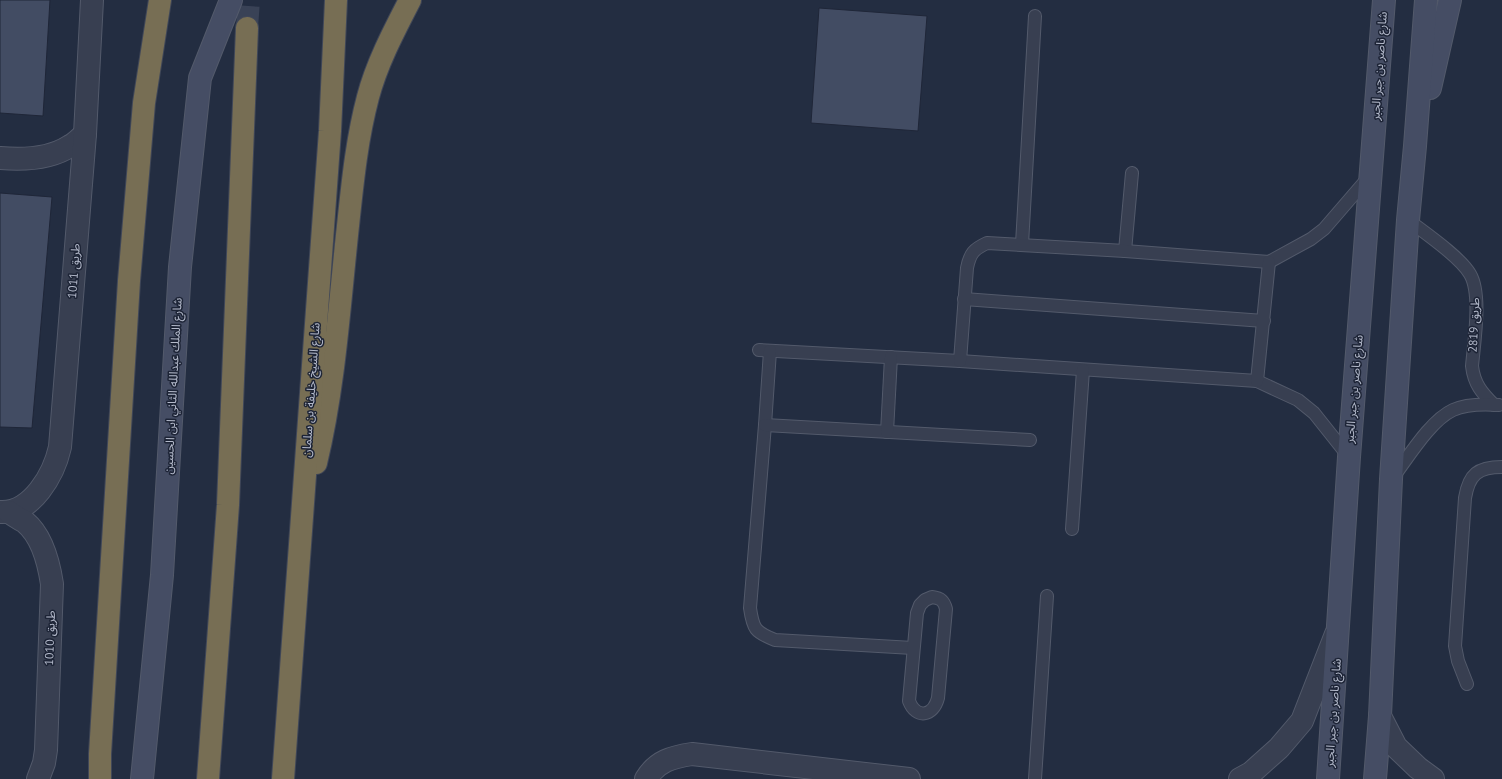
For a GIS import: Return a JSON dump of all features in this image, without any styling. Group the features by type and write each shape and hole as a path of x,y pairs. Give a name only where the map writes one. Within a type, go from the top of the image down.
{"highway":[{"path":"100,779 100,754 129,280 144,103 160,0"},
{"name":"شارع الشيخ خليفة بن سلمان","path":"283,779 330,131 336,0"},
{"path":"302,512 326,423 357,149 368,96 387,45 410,0"},
{"path":"208,779 228,505 247,28"}],"main road":[{"name":"شارع الملك عبدالله الثاني ابن الحسين","path":"142,779 162,575 180,267 200,78 232,0"},
{"path":"1375,0 1379,53"},
{"name":"شارع ناصر بن جبر الجبر","path":"1328,779 1349,457 1372,174 1379,53 1384,0"},
{"path":"1375,779 1380,716 1391,479 1408,220 1426,0"},
{"path":"1415,146 1450,0"}],"street":[{"name":"طريق 1011","path":"4,512 22,505 34,496 45,484 57,460 60,447 85,134 92,0"},
{"path":"0,158 34,158 53,154 70,146 85,134"},
{"name":"طريق 1010","path":"4,512 26,523 36,536 44,551 52,584 46,750 44,763 38,779"},
{"path":"1240,779 1251,773 1279,748 1302,721 1339,626"},
{"path":"1380,716 1396,747 1418,768 1433,779"},
{"path":"646,779 652,770 672,757 692,754 909,779"}],"lane":[{"path":"1022,244 1035,16"},
{"path":"1125,251 1132,173"},
{"path":"960,362 967,268 970,257 977,248 987,243 1022,244 1269,262 1311,239 1324,229 1372,174"},
{"name":"طريق 2819","path":"1408,220 1458,259 1471,275 1475,288 1476,301 1472,366 1473,376 1476,384 1498,405"},
{"path":"1257,382 1269,262"},
{"path":"964,299 1264,321"},
{"path":"913,648 775,640 760,634 752,622 750,608 765,425 764,350 891,357 1257,382 1298,400 1314,413 1349,457"},
{"path":"887,432 891,357"},
{"path":"1072,529 1083,370"},
{"name":"طريق 2819","path":"1391,479 1435,423 1443,416 1454,410 1465,407 1498,405"},
{"path":"765,425 1030,440"},
{"path":"1467,684 1458,661 1455,646 1465,498 1468,484 1476,473 1488,467 1502,467"},
{"path":"1035,779 1047,596"},
{"path":"932,597 938,598 944,602 946,610 938,698 936,705 926,714 919,713 912,708 909,701 913,648 917,613 920,605 924,600 932,597"}],"building":[{"path":"0,0 50,0 43,116 0,113"},
{"path":"819,8 927,16 918,131 811,123"},
{"path":"0,193 52,197 32,428 0,427"}],"tunnel":[{"path":"247,28 249,0"}]}
